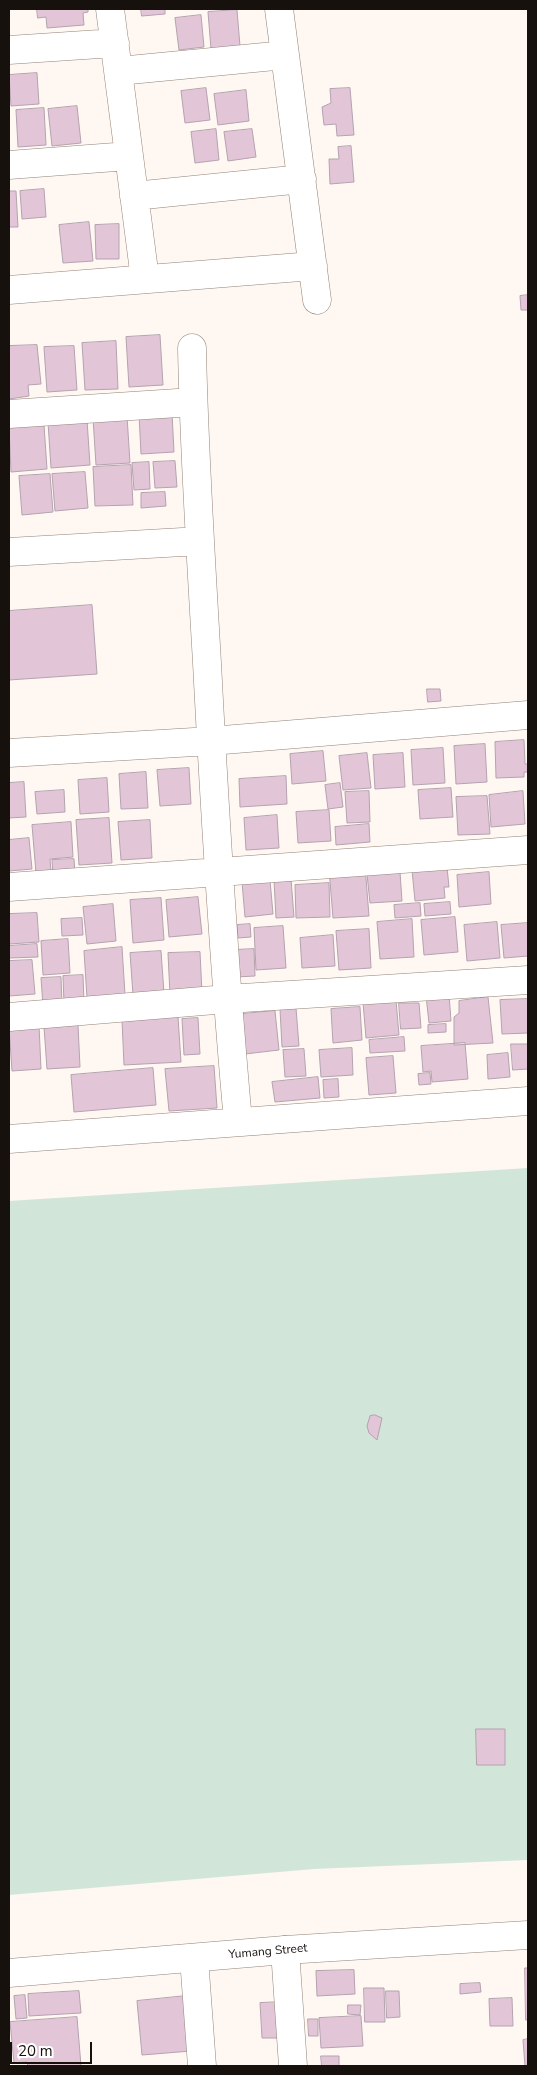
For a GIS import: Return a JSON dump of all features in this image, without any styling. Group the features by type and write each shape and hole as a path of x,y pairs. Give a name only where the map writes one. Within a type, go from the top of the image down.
{"street":[{"path":"110,9 145,279"},
{"path":"279,9 317,300"},
{"path":"9,50 115,43"},
{"path":"119,72 285,55"},
{"path":"9,165 129,156"},
{"path":"134,196 302,179"},
{"path":"9,290 313,266"},
{"path":"192,348 193,402 211,741 227,999 238,1122"},
{"path":"9,414 193,402"},
{"path":"9,552 200,541"},
{"path":"9,753 211,741 528,715"},
{"path":"9,887 219,874 528,850"},
{"path":"9,1017 227,999 528,980"},
{"path":"9,1139 528,1101"},
{"name":"Yumang Street","path":"9,1973 284,1950 528,1935"},
{"path":"284,1950 293,2066"},
{"path":"194,1958 202,2066"}],"green space":[{"path":"528,1168 528,1860 314,1869 9,1895 9,1201"}],"building":[{"path":"37,9 88,9 88,12 83,13 84,25 47,28 46,17 38,18"},
{"path":"141,9 165,9 165,14 142,16"},
{"path":"237,10 240,46 211,49 208,12"},
{"path":"201,15 204,47 179,50 175,18"},
{"path":"37,73 39,104 11,106 9,75"},
{"path":"206,88 210,120 185,123 181,91"},
{"path":"350,88 354,135 337,136 336,124 324,125 322,107 331,103 330,89"},
{"path":"246,90 249,121 218,125 214,94"},
{"path":"77,106 81,143 52,146 48,109"},
{"path":"44,108 46,145 18,147 16,110"},
{"path":"216,129 219,160 195,163 191,132"},
{"path":"252,129 256,157 228,161 224,132"},
{"path":"351,146 354,182 330,184 329,159 339,159 338,147"},
{"path":"44,189 46,217 22,219 20,191"},
{"path":"9,191 16,191 18,227 9,227"},
{"path":"89,222 93,261 63,263 59,225"},
{"path":"119,224 119,259 96,259 95,225"},
{"path":"528,295 528,310 521,310 520,296"},
{"path":"160,335 163,385 129,387 126,337"},
{"path":"116,341 118,389 85,390 82,343"},
{"path":"37,345 41,384 28,385 29,396 9,399 9,346"},
{"path":"74,346 77,390 47,392 44,347"},
{"path":"172,413 174,452 141,454 139,414"},
{"path":"127,416 130,463 96,465 93,418"},
{"path":"87,420 90,465 51,468 48,422"},
{"path":"44,425 47,469 11,472 9,428"},
{"path":"175,461 177,487 155,488 153,462"},
{"path":"149,462 150,489 134,490 132,463"},
{"path":"131,465 133,505 95,506 93,467"},
{"path":"85,472 88,508 55,511 52,474"},
{"path":"50,474 53,512 22,515 19,476"},
{"path":"165,492 166,506 141,508 141,493"},
{"path":"92,605 97,674 9,680 9,611"},
{"path":"427,689 440,689 441,701 428,702"},
{"path":"524,740 525,764 528,764 528,772 524,772 524,777 496,778 495,742"},
{"path":"485,744 487,782 456,784 454,746"},
{"path":"443,748 445,783 413,785 411,750"},
{"path":"323,751 326,781 292,784 290,754"},
{"path":"367,753 371,788 343,790 339,756"},
{"path":"403,753 405,787 375,789 373,755"},
{"path":"189,768 191,804 160,806 157,770"},
{"path":"146,772 148,808 121,809 119,774"},
{"path":"286,776 287,804 240,807 239,779"},
{"path":"107,778 109,812 80,814 78,780"},
{"path":"24,782 26,817 9,818 9,783"},
{"path":"340,783 343,807 328,809 325,785"},
{"path":"451,788 453,817 420,819 418,790"},
{"path":"64,790 65,812 37,814 35,792"},
{"path":"369,791 370,822 347,823 345,792"},
{"path":"523,791 525,824 491,827 489,795"},
{"path":"487,796 490,834 458,835 456,797"},
{"path":"329,810 331,841 298,843 296,812"},
{"path":"277,815 279,848 246,850 244,818"},
{"path":"109,818 112,863 79,865 76,820"},
{"path":"150,820 152,858 121,860 118,822"},
{"path":"71,822 73,857 50,859 51,871 36,873 32,825"},
{"path":"369,824 370,842 336,845 335,827"},
{"path":"29,838 32,869 9,871 9,840"},
{"path":"74,859 75,874 53,875 52,860"},
{"path":"365,866 369,916 333,918 329,869"},
{"path":"447,867 449,887 444,887 445,898 415,901 412,870"},
{"path":"400,872 402,901 370,903 367,874"},
{"path":"489,872 491,904 459,907 457,875"},
{"path":"291,879 294,917 276,918 274,880"},
{"path":"270,880 273,914 245,917 242,882"},
{"path":"329,883 330,917 296,918 295,885"},
{"path":"198,897 202,934 169,937 166,900"},
{"path":"161,898 164,940 133,943 130,900"},
{"path":"450,902 451,914 425,916 424,904"},
{"path":"420,903 421,916 395,918 394,905"},
{"path":"113,904 116,941 87,944 83,907"},
{"path":"37,913 39,942 9,944 9,914"},
{"path":"455,917 458,952 424,955 421,920"},
{"path":"82,918 83,935 62,936 61,919"},
{"path":"412,919 414,957 380,959 377,922"},
{"path":"497,922 500,958 467,961 464,925"},
{"path":"528,923 528,956 504,958 501,925"},
{"path":"250,924 251,937 238,938 237,925"},
{"path":"283,926 286,968 256,970 254,928"},
{"path":"369,929 371,968 339,970 336,931"},
{"path":"333,935 335,966 302,968 300,938"},
{"path":"68,939 70,973 43,975 41,941"},
{"path":"37,944 38,957 9,958 9,946"},
{"path":"122,947 125,995 87,998 84,951"},
{"path":"254,949 255,976 236,977 235,950"},
{"path":"161,951 164,993 133,995 130,953"},
{"path":"200,952 202,993 170,995 168,953"},
{"path":"32,960 35,994 9,996 9,961"},
{"path":"83,975 84,1003 64,1004 63,976"},
{"path":"61,977 62,1005 43,1006 41,978"},
{"path":"449,994 451,1021 429,1023 426,996"},
{"path":"488,997 493,1043 454,1045 454,1017 459,1013 459,1001"},
{"path":"528,999 528,1033 502,1034 500,1000"},
{"path":"396,1000 399,1035 366,1038 363,1002"},
{"path":"399,1003 419,1003 421,1028 401,1029"},
{"path":"360,1007 362,1040 333,1043 331,1009"},
{"path":"296,1008 299,1046 282,1047 280,1009"},
{"path":"275,1011 279,1050 245,1054 242,1014"},
{"path":"178,1017 181,1062 124,1065 122,1020"},
{"path":"198,1018 200,1054 184,1055 182,1019"},
{"path":"446,1024 446,1032 428,1033 428,1025"},
{"path":"39,1025 41,1069 12,1071 9,1027"},
{"path":"78,1025 80,1067 47,1069 44,1027"},
{"path":"404,1037 405,1051 370,1053 369,1040"},
{"path":"465,1043 468,1079 432,1082 431,1071 423,1072 421,1046"},
{"path":"511,1044 528,1044 528,1069 513,1070"},
{"path":"352,1048 353,1075 321,1077 319,1050"},
{"path":"304,1049 306,1076 285,1077 283,1050"},
{"path":"508,1053 510,1077 488,1079 487,1055"},
{"path":"393,1056 396,1093 369,1095 366,1058"},
{"path":"214,1066 217,1108 169,1111 165,1069"},
{"path":"153,1068 156,1105 74,1112 71,1075"},
{"path":"430,1073 431,1084 419,1085 418,1074"},
{"path":"318,1077 320,1098 275,1102 272,1082"},
{"path":"338,1079 339,1097 324,1098 323,1080"},
{"path":"375,1415 382,1418 377,1440 369,1433 367,1426 370,1416"},
{"path":"476,1729 505,1729 505,1765 477,1765"},
{"path":"525,1968 528,1968 528,2020 526,2020"},
{"path":"354,1970 355,1994 317,1996 316,1971"},
{"path":"480,1983 481,1992 460,1994 460,1984"},
{"path":"364,1988 384,1988 385,2022 365,2022"},
{"path":"79,1991 81,2013 29,2016 28,1994"},
{"path":"386,1991 399,1991 400,2017 387,2018"},
{"path":"25,1995 27,2018 16,2019 14,1996"},
{"path":"186,1996 191,2051 142,2055 137,2001"},
{"path":"512,1998 513,2026 490,2026 489,1999"},
{"path":"282,2002 284,2038 262,2038 260,2003"},
{"path":"348,2005 361,2005 360,2015 348,2014"},
{"path":"361,2016 363,2046 321,2048 319,2018"},
{"path":"77,2017 81,2066 28,2066 27,2062 14,2063 10,2022"},
{"path":"308,2019 318,2019 318,2036 309,2036"},
{"path":"528,2039 528,2066 525,2066 523,2040"},
{"path":"321,2056 339,2056 339,2066 322,2066"}]}
